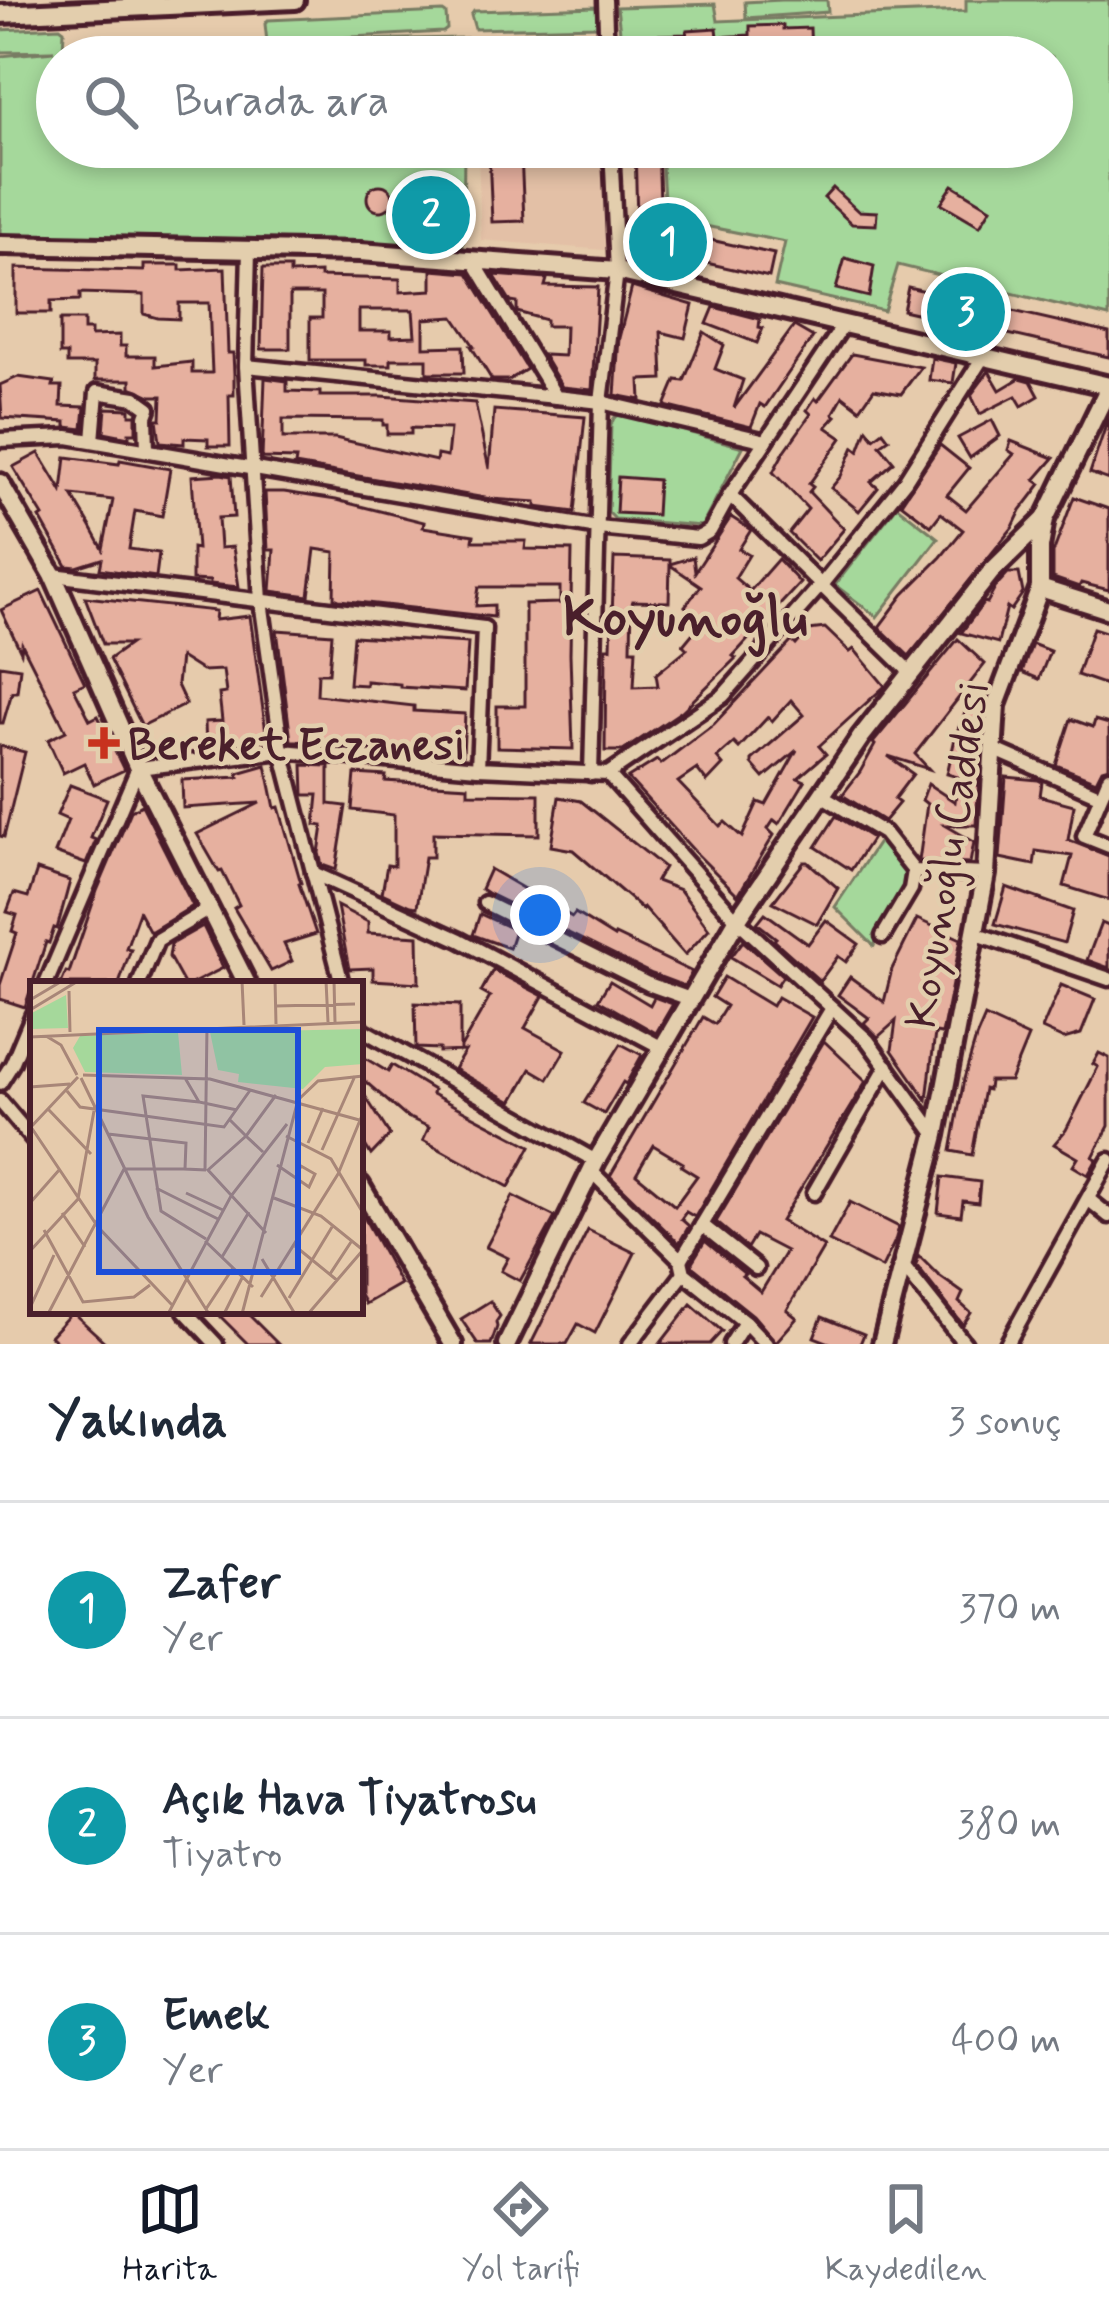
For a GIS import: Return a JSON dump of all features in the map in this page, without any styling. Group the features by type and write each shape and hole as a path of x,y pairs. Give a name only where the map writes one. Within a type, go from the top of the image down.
{"street":[{"path":"0,4 127,0"},
{"path":"0,14 295,0"},
{"path":"604,0 606,36"},
{"path":"591,774 601,402 617,271 612,168"},
{"path":"0,245 473,259 617,271 1109,387"},
{"path":"249,250 246,367 260,601 282,751 340,981"},
{"path":"473,259 556,398"},
{"path":"0,440 68,437 147,448 598,528 698,538 710,531 844,324"},
{"path":"138,768 282,751 608,774 723,696 905,481 982,357"},
{"path":"246,367 601,402 766,441"},
{"name":"Koyunoğlu Caddesi","path":"882,1344 936,1136 986,874 996,705 1040,588 1045,519 1109,387"},
{"path":"93,441 97,392 135,398 149,408 147,448"},
{"path":"0,483 53,575 138,768 245,981"},
{"path":"730,495 912,674"},
{"path":"507,1344 594,1166 737,920 861,737 992,572 1045,519"},
{"path":"53,575 484,628 478,768"},
{"path":"1040,588 1109,610"},
{"path":"993,748 1099,795"},
{"path":"47,981 138,768"},
{"path":"608,774 737,920 868,1041 936,1136"},
{"path":"1109,777 1084,836 1109,846"},
{"path":"823,796 884,833 914,872 911,889 883,936"},
{"path":"914,872 986,874"},
{"path":"313,873 460,940 661,1047"},
{"path":"485,903 649,984 690,999"},
{"path":"140,981 157,940 209,909"},
{"path":"974,933 1109,979"},
{"path":"630,1344 683,1266 702,1225 832,1008"},
{"path":"0,1083 30,1021"},
{"path":"363,1030 594,1166 683,1266 766,1344"},
{"path":"814,1193 886,1066"},
{"path":"0,1101 30,1136"},
{"path":"1007,1344 1109,1160"},
{"path":"363,1190 453,1344"},
{"path":"1088,1199 1109,1216"},
{"path":"702,1225 756,1268"},
{"path":"903,1266 964,1344"},
{"path":"188,1314 216,1344"},
{"path":"731,1344 745,1322"}],"shaded area":[{"path":"479,168 607,168 605,250 481,240"}],"green space":[{"path":"827,0 828,12 746,18 745,2"},
{"path":"966,0 1109,0 1109,317 898,265 884,311 775,286 785,242 665,218 662,168 1073,168 1073,36 620,36 617,7 715,4 718,21 966,11"},
{"path":"596,7 597,26 475,29 471,15 474,11"},
{"path":"443,12 447,29 371,36 266,36 268,20"},
{"path":"0,30 64,30 64,36 36,36 36,51 0,52"},
{"path":"36,53 36,168 464,168 463,246 0,234 0,56"},
{"path":"621,414 743,447 702,526 615,519 608,512 611,425"},
{"path":"897,506 938,538 877,617 835,585"},
{"path":"887,829 905,848 906,882 874,946 835,907"}],"building":[{"path":"750,26 810,28 810,36 734,36 750,35"},
{"path":"717,28 718,36 659,36 687,34 687,30"},
{"path":"490,168 522,168 524,221 492,222"},
{"path":"636,168 659,168 661,229 774,254 769,277 648,250 654,220 637,220"},
{"path":"380,185 393,198 380,211 367,198"},
{"path":"953,185 991,208 980,226 941,203"},
{"path":"833,188 858,211 877,212 876,225 852,224 824,198"},
{"path":"436,195 445,209 440,227 425,235 405,232 417,218 418,205 430,203"},
{"path":"845,258 874,266 869,297 836,289"},
{"path":"144,265 180,265 180,270 225,268 228,353 233,353 234,374 234,395 229,395 230,446 208,446 208,439 160,442 157,419 161,419 162,396 131,387 131,380 95,380 95,364 67,364 67,354 60,354 60,320 84,320 84,330 91,330 91,336 120,335 126,356 155,356 155,366 192,362 192,373 212,373 209,303 179,303 179,319 158,318 144,314 144,295 80,293 80,300 51,301 51,313 16,313 16,268 144,271"},
{"path":"263,268 290,268 290,274 320,273 320,277 400,279 400,292 432,290 432,270 468,273 527,369 509,380 492,380 454,317 424,319 424,347 463,346 464,373 427,373 427,359 391,359 391,365 310,360 310,318 322,318 322,294 290,294 290,349 261,349","holes":["359,310 413,310 415,336 359,331"]},
{"path":"494,275 547,279 545,286 598,287 592,390 562,387 543,355 564,356 565,326 546,326 546,320 517,312 517,303 511,302"},
{"path":"632,287 693,305 685,338 661,332 663,379 640,380 641,400 615,395 619,338"},
{"path":"908,287 1109,333 1109,357 903,310"},
{"path":"714,307 760,319 763,328 757,343 707,324"},
{"path":"794,326 813,337 765,407 760,404 751,427 665,406 676,380 684,381 704,332 724,345 715,369 743,380 734,408"},
{"path":"852,354 921,367 901,394 874,389 860,409 843,396 826,427 842,438 809,484 813,487 809,492 844,529 817,561 789,533 808,509 773,472 811,414 807,410 815,398 818,401"},
{"path":"932,358 956,363 953,383 929,380"},
{"path":"989,371 1000,390 1020,378 1031,381 1039,396 1022,406 1016,396 980,414 971,395"},
{"path":"18,377 62,386 61,406 85,407 83,429 66,427 66,422 2,418 0,385"},
{"path":"265,378 287,381 287,391 320,392 320,396 475,403 489,469 494,410 585,417 575,512 295,465 296,459 262,458","holes":["283,419 383,420 387,434 411,434 411,428 450,429 447,457 437,455 436,461 335,438 283,438"]},
{"path":"106,408 130,409 130,415 136,415 136,433 129,437 104,432"},
{"path":"1109,419 1109,480 1090,473"},
{"path":"992,420 1000,436 970,458 958,438"},
{"path":"867,429 874,438 883,431 889,439 880,445 894,462 871,482 878,488 859,511 831,488 854,447 859,451"},
{"path":"1011,441 1054,458 1035,480 1041,484 1013,527 909,656 879,627 963,530 941,513 931,526 901,503 940,445 969,468 947,495 966,510 1014,454 1008,450"},
{"path":"39,453 62,491 66,457 170,469 162,516 135,511 129,549 159,553 156,577 100,569 102,559 67,566 13,467","holes":["72,495 113,500 103,549"]},
{"path":"192,476 231,476 234,517 218,518 220,548 233,547 239,587 192,580 192,548 197,549"},
{"path":"618,477 658,480 656,515 616,513"},
{"path":"265,492 336,500 424,522 423,527 474,535 473,541 526,541 525,549 572,550 573,749 497,747 497,706 525,706 525,604 560,603 560,587 479,587 476,606 494,605 494,617 339,600 334,598 335,552 315,549 309,596 271,591 274,550 268,550"},
{"path":"1074,497 1109,509 1109,590 1053,578 1053,553"},
{"path":"731,517 751,530 739,549 749,555 735,578 750,591 778,559 800,583 733,656 736,658 682,711 623,751 605,751 606,648 611,648 614,558 670,560 670,564 693,557 695,572","holes":["670,565 701,586 685,606 702,622 683,645 687,649 656,674 658,686 634,687 632,601 669,602"]},
{"path":"1008,573 1019,573 1023,593 1011,610 1007,607 998,643 961,633 987,603"},
{"path":"41,591 85,683 74,688 90,720 98,716 124,770 94,784 84,763 63,773 48,740 66,731 1,610"},
{"path":"85,597 216,611 215,620 250,616 267,739 206,748 205,722 222,721 223,670 202,671 180,657 177,685 186,704 142,726 109,659 130,644 103,644"},
{"path":"825,628 850,652 854,649 885,686 819,746 826,754 798,778 805,781 779,824 774,820 768,829 774,835 738,895 628,778 657,760 661,764 714,724 792,641 796,645 809,630","holes":["791,700 804,715 752,760 764,778 797,750 766,805 758,802 742,837 725,822 720,826 678,782 697,769 707,782 723,765 717,758 734,743 739,748"]},
{"path":"1093,628 1109,633 1109,686 1077,675"},
{"path":"277,630 332,634 329,673 318,673 317,695 465,714 463,754 291,741"},
{"path":"353,636 468,643 465,691 366,681 366,685 349,684"},
{"path":"958,639 985,664 915,754 929,769 888,756 913,774 884,821 842,795 860,772 873,743"},
{"path":"1032,644 1050,651 1039,679 1022,672"},
{"path":"0,665 20,668 17,692 12,692 3,723 0,723"},
{"path":"967,708 983,713 976,825 945,825 974,842 970,863 919,861 927,804 922,800 928,784 955,802 958,777 947,774"},
{"path":"1071,719 1093,727 1095,720 1109,724 1109,767 1102,769 1096,781 1056,765"},
{"path":"0,746 25,752 4,837 0,836"},
{"path":"266,765 316,934 284,944 292,961 271,971 234,908 239,905 222,871 197,834 260,803 183,808 182,780 239,777 238,773"},
{"path":"303,765 329,766 329,804 346,806 336,870 322,865 323,826 315,825 318,795 304,795"},
{"path":"355,774 386,776 385,781 468,786 468,793 539,794 539,835 433,833 433,857 425,857 417,907 410,906 382,893 387,865 394,866 394,815 352,810"},
{"path":"1006,777 1038,780 1042,782 1040,796 1074,805 1068,840 1109,856 1109,900 1064,886 1072,856 1036,851 1034,865 1000,858"},
{"path":"70,785 107,799 86,864 55,853 68,820 57,815"},
{"path":"559,797 581,801 664,867 656,881 680,890 709,929 685,955 643,907 573,850 551,846"},
{"path":"142,805 193,906 150,932 139,912 120,981 62,981 69,973 131,811"},
{"path":"836,816 872,838 851,870 816,847"},
{"path":"804,862 838,888 817,924 773,902"},
{"path":"490,869 572,917 575,913 614,937 692,972 684,986 652,974 487,893 481,889"},
{"path":"37,870 70,881 57,929 46,942 30,981 25,1007 0,999 0,985 17,933 12,931 17,915 7,912 14,893 28,897"},
{"path":"1006,887 1073,911 1064,943 995,924"},
{"path":"337,906 368,922 368,933 418,936 419,983 373,980 373,968 349,969"},
{"path":"765,913 808,944 826,920 859,944 846,962 838,956 820,981 757,923"},
{"path":"480,914 515,930 509,948 473,935"},
{"path":"917,919 961,939 942,1034 935,1033 927,1100 892,1050 896,1021 878,1037 864,1023 869,1018 838,995 850,977 884,1002 892,969"},
{"path":"1101,923 1109,926 1109,968 1087,960"},
{"path":"203,926 223,968 197,981 182,981 169,957 171,944"},
{"path":"743,941 783,976 777,985 731,957"},
{"path":"493,970 543,996 525,1028 565,1050 548,1079 531,1069 512,1102 454,1069 465,1051 416,1048 415,1003 460,1005 460,1049 490,997 481,992"},
{"path":"724,977 772,1006 777,997 812,1017 695,1217 686,1212 681,1219 689,1226 679,1243 610,1176 703,1017 715,1024 726,1006 712,997","holes":["653,1145 697,1176 675,1206 636,1174"]},
{"path":"610,981 650,1005 654,997 673,1004 656,1033 598,1000"},
{"path":"1061,985 1095,999 1081,1034 1064,1039 1042,1029"},
{"path":"985,1017 1028,1037 1010,1081 989,1081 988,1090 984,1089 972,1155 951,1151 964,1079"},
{"path":"824,1041 866,1081 781,1221 824,1247 787,1310 797,1318 776,1342 753,1315 692,1262 705,1241 761,1292 786,1251 755,1235 747,1248 716,1222"},
{"path":"621,1044 642,1055 604,1114 584,1103"},
{"path":"1099,1053 1109,1058 1109,1126 1088,1175 1073,1166 1078,1158 1054,1144 1098,1067 1093,1064"},
{"path":"363,1057 388,1072 392,1065 433,1090 432,1094 531,1146 509,1187 423,1140 429,1127 405,1116 363,1080"},
{"path":"363,1093 390,1135 371,1155 363,1142"},
{"path":"942,1177 980,1182 978,1203 963,1201 961,1216 938,1213"},
{"path":"513,1196 555,1217 520,1281 501,1271 508,1258 486,1247"},
{"path":"850,1202 899,1227 882,1268 829,1241"},
{"path":"363,1216 400,1284 365,1304 363,1300"},
{"path":"588,1230 635,1253 595,1333 578,1324 567,1344 531,1344"},
{"path":"919,1256 963,1293 959,1302 971,1313 963,1325 916,1265"},
{"path":"490,1301 500,1316 497,1327 491,1344 478,1344 461,1319"},
{"path":"691,1304 722,1331 710,1344 660,1344"},
{"path":"74,1314 107,1344 59,1344 50,1336"},
{"path":"218,1314 248,1314 278,1344 248,1344"},
{"path":"822,1317 864,1334 860,1344 832,1344 814,1337"}],"place":[{"name":"Açık Hava Tiyatrosu","path":"431,215"},
{"name":"Zafer","path":"668,242"},
{"name":"Emek","path":"966,312"},
{"name":"Bereket Eczanesi","path":"104,743"}],"district":[{"name":"Koyunoğlu","path":"685,615"}]}
